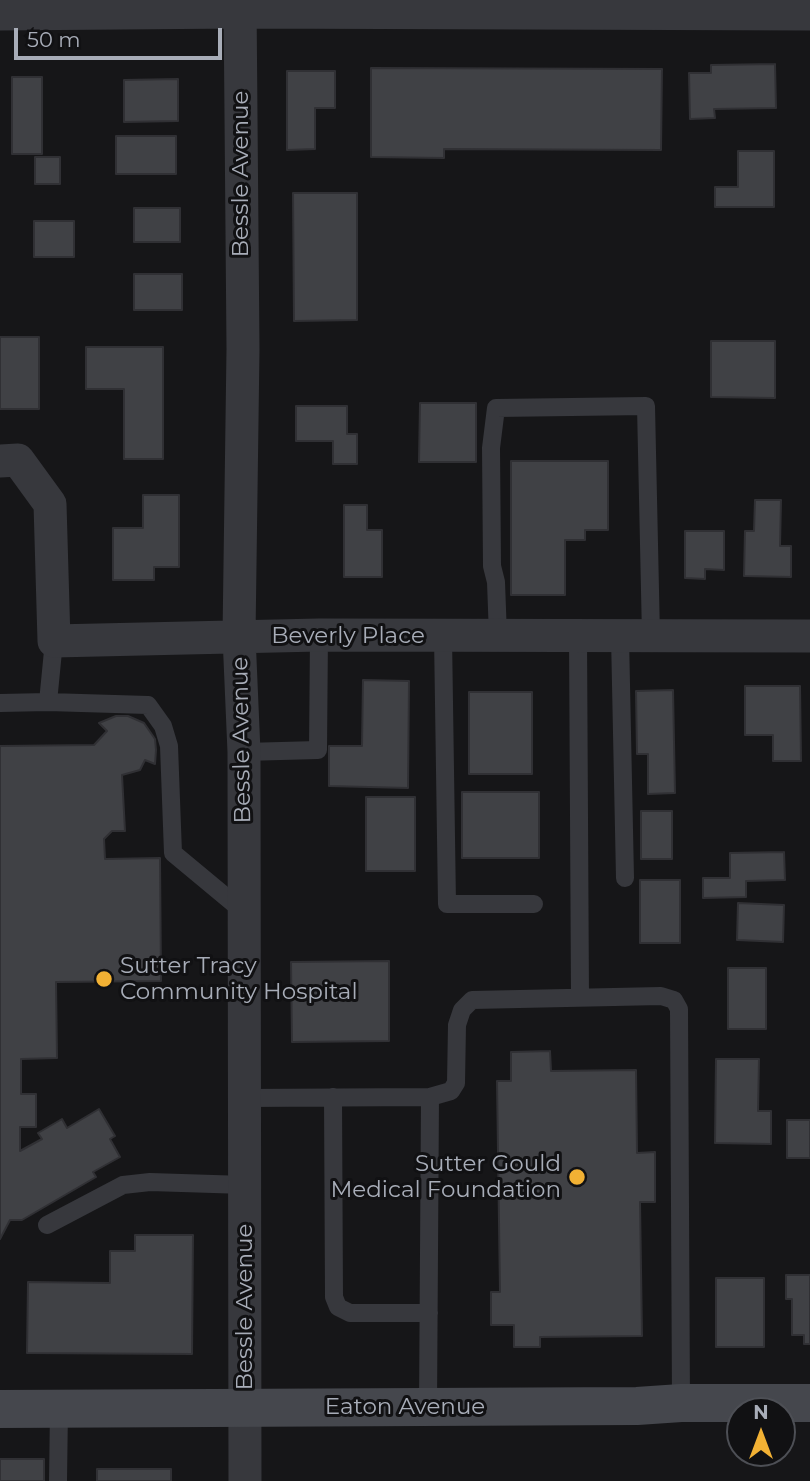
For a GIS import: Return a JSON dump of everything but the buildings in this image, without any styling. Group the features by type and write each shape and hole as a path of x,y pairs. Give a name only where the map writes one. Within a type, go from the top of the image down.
{"street":[{"path":"0,14 240,6 810,13"},
{"name":"Bessle Avenue","path":"240,6 243,349 239,636 244,752 245,1481"},
{"path":"0,461 18,460 50,504 54,641"},
{"name":"Beverly Place","path":"54,641 319,635 810,636"},
{"name":"Eaton Avenue","path":"0,1409 810,1403"}],"lane":[{"path":"498,636 496,582 492,566 491,448 496,408 646,405 625,878"},
{"path":"244,752 318,750 319,635"},
{"path":"443,636 447,904 534,904"},
{"path":"578,636 580,997"},
{"path":"48,702 54,641"},
{"path":"0,703 148,705 163,726 169,746 173,853 244,912"},
{"path":"244,1098 430,1097 451,1091 456,1083 457,1025 462,1010 472,1000 661,996 674,1000 678,1009 681,1403"},
{"path":"334,1097 334,1297 338,1307 350,1313 429,1313"},
{"path":"428,1407 430,1097"},
{"path":"47,1225 123,1185 150,1182 244,1185"},
{"path":"58,1481 59,1409"}],"place":[{"name":"Sutter Tracy Community Hospital","path":"104,979"},
{"name":"Sutter Gould Medical Foundation","path":"577,1177"}]}
